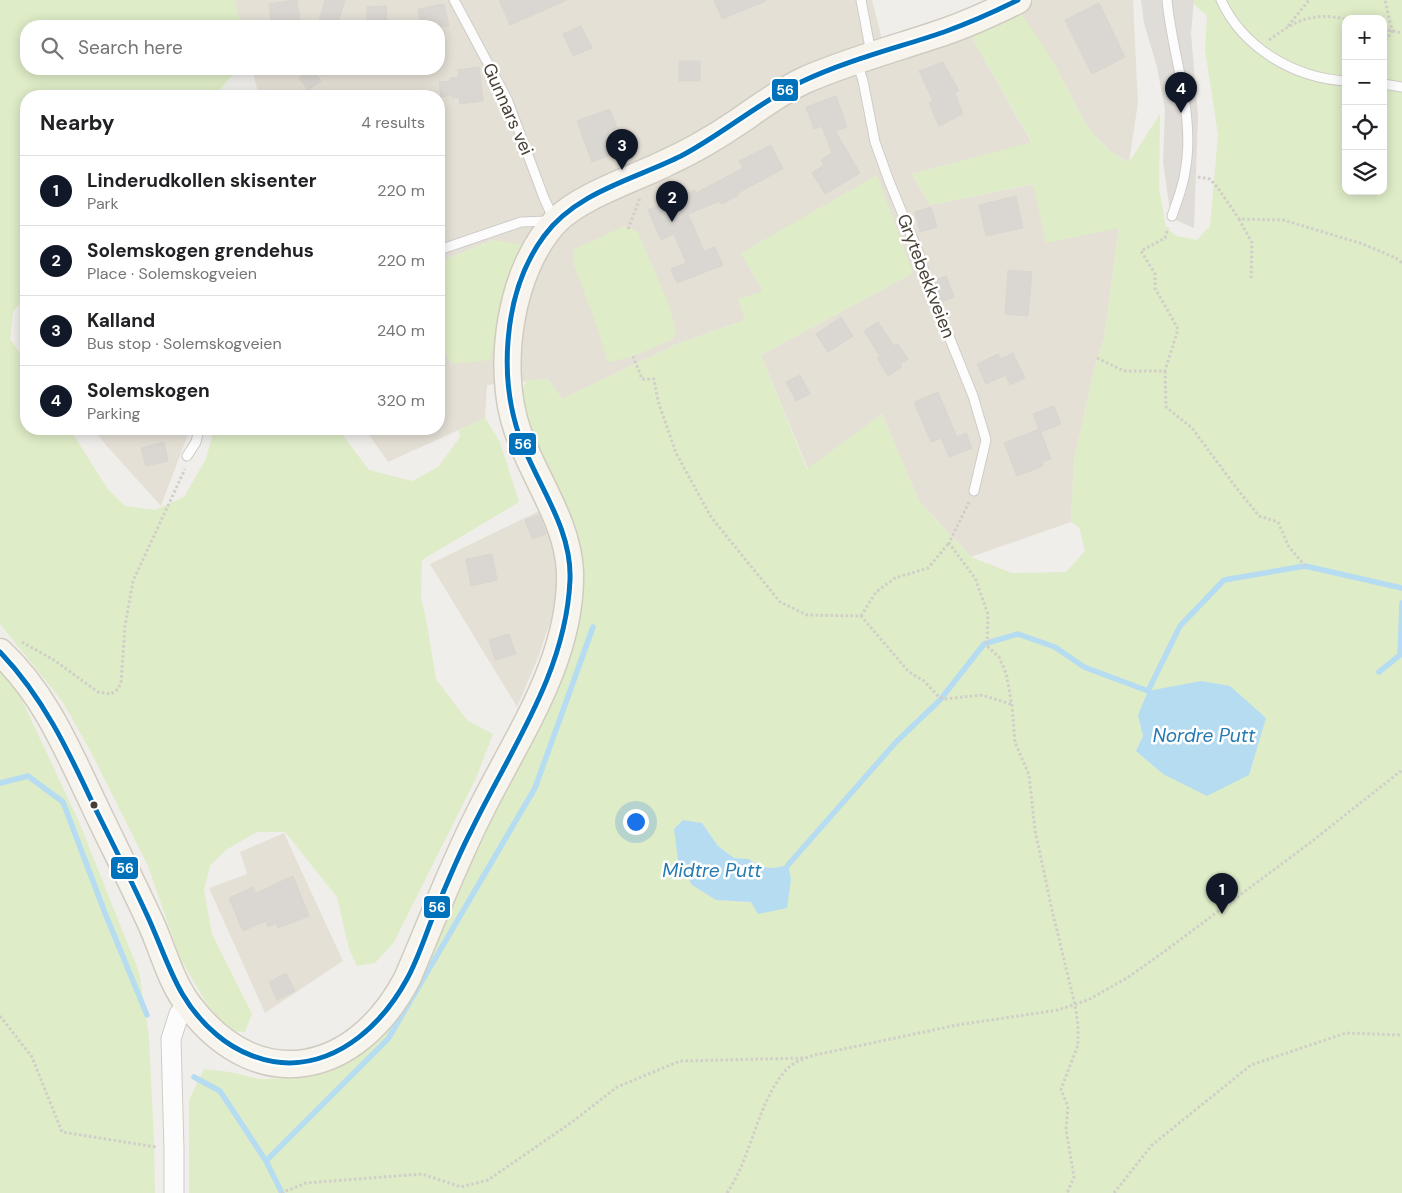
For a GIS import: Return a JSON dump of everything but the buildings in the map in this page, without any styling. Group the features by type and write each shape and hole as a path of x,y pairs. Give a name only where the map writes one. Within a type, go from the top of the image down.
{"street":[{"path":"7,645 53,720 152,927 175,980 188,1004 208,1027 231,1045 245,1053 273,1062 298,1064 324,1058 338,1052 362,1037 384,1016 407,979 474,824 547,679 556,656 565,618 570,582 567,548 557,520 517,429 510,400 508,366 510,334 517,295 532,257 557,220 578,204 693,149 786,90 817,75 962,26 1018,0"},
{"path":"174,1193 171,1040 179,1014 188,1004"}],"lane":[{"name":"Gunnars vei","path":"454,0 507,99 544,198 557,220"},
{"name":"Grytebekkveien","path":"861,0 864,58 863,81 878,150 919,254 928,287 973,396 986,440 974,491"},
{"path":"1166,0 1179,68 1187,126 1184,175 1172,216"},
{"path":"1221,0 1232,21 1259,48 1294,70 1325,79 1342,81"},
{"path":"1387,85 1402,87"},
{"path":"445,248 521,222 557,220"},
{"path":"187,456 196,442 198,435"}],"path":[{"path":"1259,48 1287,26 1309,0"},
{"path":"1385,0 1392,31 1387,39"},
{"path":"1287,26 1306,18 1332,16 1342,18"},
{"path":"1387,30 1402,33"},
{"path":"628,229 642,192 640,175"},
{"path":"1184,175 1210,179 1239,219 1252,243 1251,278"},
{"path":"1172,216 1165,238 1142,251 1156,274 1156,288 1178,329 1165,371 1166,407 1192,428 1259,516 1278,522 1289,548 1305,566"},
{"path":"1239,219 1283,220 1364,244 1396,258 1402,263"},
{"path":"633,356 642,379 654,379 658,401 676,453 712,517 780,602 807,615 861,616 910,672 924,681 939,697 946,699 981,695 1012,704"},
{"path":"1098,358 1124,371 1165,371"},
{"path":"7,645 54,660 98,692 111,694 118,689 121,683 124,626 132,581 183,475 187,456"},
{"path":"861,616 876,592 895,578 928,568 949,544 974,491"},
{"path":"949,544 975,578 988,614 987,646 999,657 1006,673 1012,704 1015,742 1029,775 1035,830 1075,1005 1078,1045 1061,1089 1068,1107 1066,1129 1074,1177 1068,1191 1065,1193"},
{"path":"280,1193 306,1183 422,1174 461,1187 488,1180 572,1122 617,1087 680,1061 805,1058 957,1025 1035,1015 1075,1005 1128,978 1311,842 1402,770"},
{"path":"0,1016 32,1057 62,1132 174,1150"},
{"path":"1114,1193 1152,1145 1251,1065 1346,1033 1402,1035"},
{"path":"727,1193 744,1161 771,1092 785,1070 805,1058"}],"shaded area":[{"path":"234,0 872,0 883,43 971,36 1032,143 912,174 930,205 1034,184 1119,227 1104,339 1097,358 1074,460 1071,522 971,557 919,501 882,414 808,469 761,355 913,273 741,253 763,291 745,320 677,344 562,399 548,379 487,385 485,418 388,462 369,435 445,435 445,353 452,364 493,240 445,260 445,90 257,90 254,75 445,75 445,20 239,20"},
{"path":"1035,0 1133,0 1138,103 1129,162 1111,152 1089,130 1055,66 1018,9"},
{"path":"1141,0 1194,0 1191,33 1198,116 1194,228 1171,218 1163,162 1165,110 1157,67 1144,23"},
{"path":"98,435 188,435 161,506"},
{"path":"539,511 546,525 554,551 557,580 555,600 553,613 539,655 517,707 430,564"},
{"path":"284,833 343,961 265,1013 209,888 247,874 240,852"}],"green space":[{"path":"0,0 234,0 239,20 20,20 20,75 233,75 219,90 20,90 20,303 13,312 10,339 20,353 20,435 74,435 107,488 125,506 155,510 184,497 206,459 212,435 344,435 369,470 412,481 438,467 460,437 459,430 485,418 500,442 519,502 422,560 421,597 436,679 467,720 493,734 476,778 394,942 375,963 357,966 349,949 337,897 285,832 257,832 226,850 210,866 204,890 212,934 252,1014 245,1032 230,1031 207,1004 180,958 148,866 91,752 62,701 0,624"},
{"path":"1194,0 1402,0 1402,1193 189,1193 189,1100 204,1069 230,1072 259,1079 300,1078 335,1066 364,1046 574,637 522,392 526,380 548,379 562,399 677,344 745,320 738,299 763,291 741,253 877,175 913,273 761,355 807,469 882,414 919,501 971,557 1012,573 1066,572 1085,551 1079,527 1071,522 1074,460 1097,358 1104,339 1119,228 1046,243 1033,184 930,205 912,174 1032,142 971,36 1018,9 1052,60 1085,122 1115,155 1129,162 1160,114 1159,188 1166,227 1176,236 1197,240 1210,226 1218,135 1205,50 1207,16 1194,4","holes":["1143,736 1163,774 1136,751","702,823 718,846 734,858 749,859 759,867 774,868 751,902 716,900"]},
{"path":"624,226 638,232 670,308 676,331 673,339 632,357 608,362 574,265 573,250"},
{"path":"493,240 526,245 502,309 490,360 452,364 445,353 445,260"},
{"path":"0,664 15,685 79,822 139,972 149,1037 155,1193 0,1193"}],"water":[{"name":"Nordre Putt","path":"1201,681 1230,686 1266,718 1249,775 1207,796 1163,774 1136,751 1143,736 1138,715 1148,691"},
{"name":"Midtre Putt","path":"683,820 702,823 718,846 734,858 749,859 759,867 774,868 788,865 791,879 787,908 758,914 751,902 716,900 692,885 678,860 674,829"}],"waterway":[{"path":"788,865 896,742 940,700 984,644 1018,634 1055,647 1084,667 1148,691 1180,626 1224,580 1305,566 1402,588"},
{"path":"1379,672 1400,655 1402,603"},
{"path":"266,1161 388,1039 535,788 593,627"},
{"path":"0,783 28,776 63,802 105,913 147,1015"},
{"path":"194,1077 220,1091 266,1161 282,1193"}],"transit line":[{"name":"56","path":"0,652 29,687 64,745 141,901 174,979 182,994 203,1022 233,1047 270,1061 290,1063 309,1061 327,1056 344,1048 373,1025 386,1011 407,979 461,851 534,710 558,647 566,614 570,580 566,545 561,528 524,448 515,423 507,368 508,339 512,311 519,284 530,259 544,236 557,221 589,197 681,156 712,138 770,99 801,82 854,61 953,29 1018,0"}],"place":[{"name":"Solemskogen","path":"1181,113"},
{"name":"Kalland","path":"622,170"},
{"name":"Solemskogen grendehus","path":"672,222"},
{"name":"Linderudkollen skisenter","path":"1222,914"}]}
